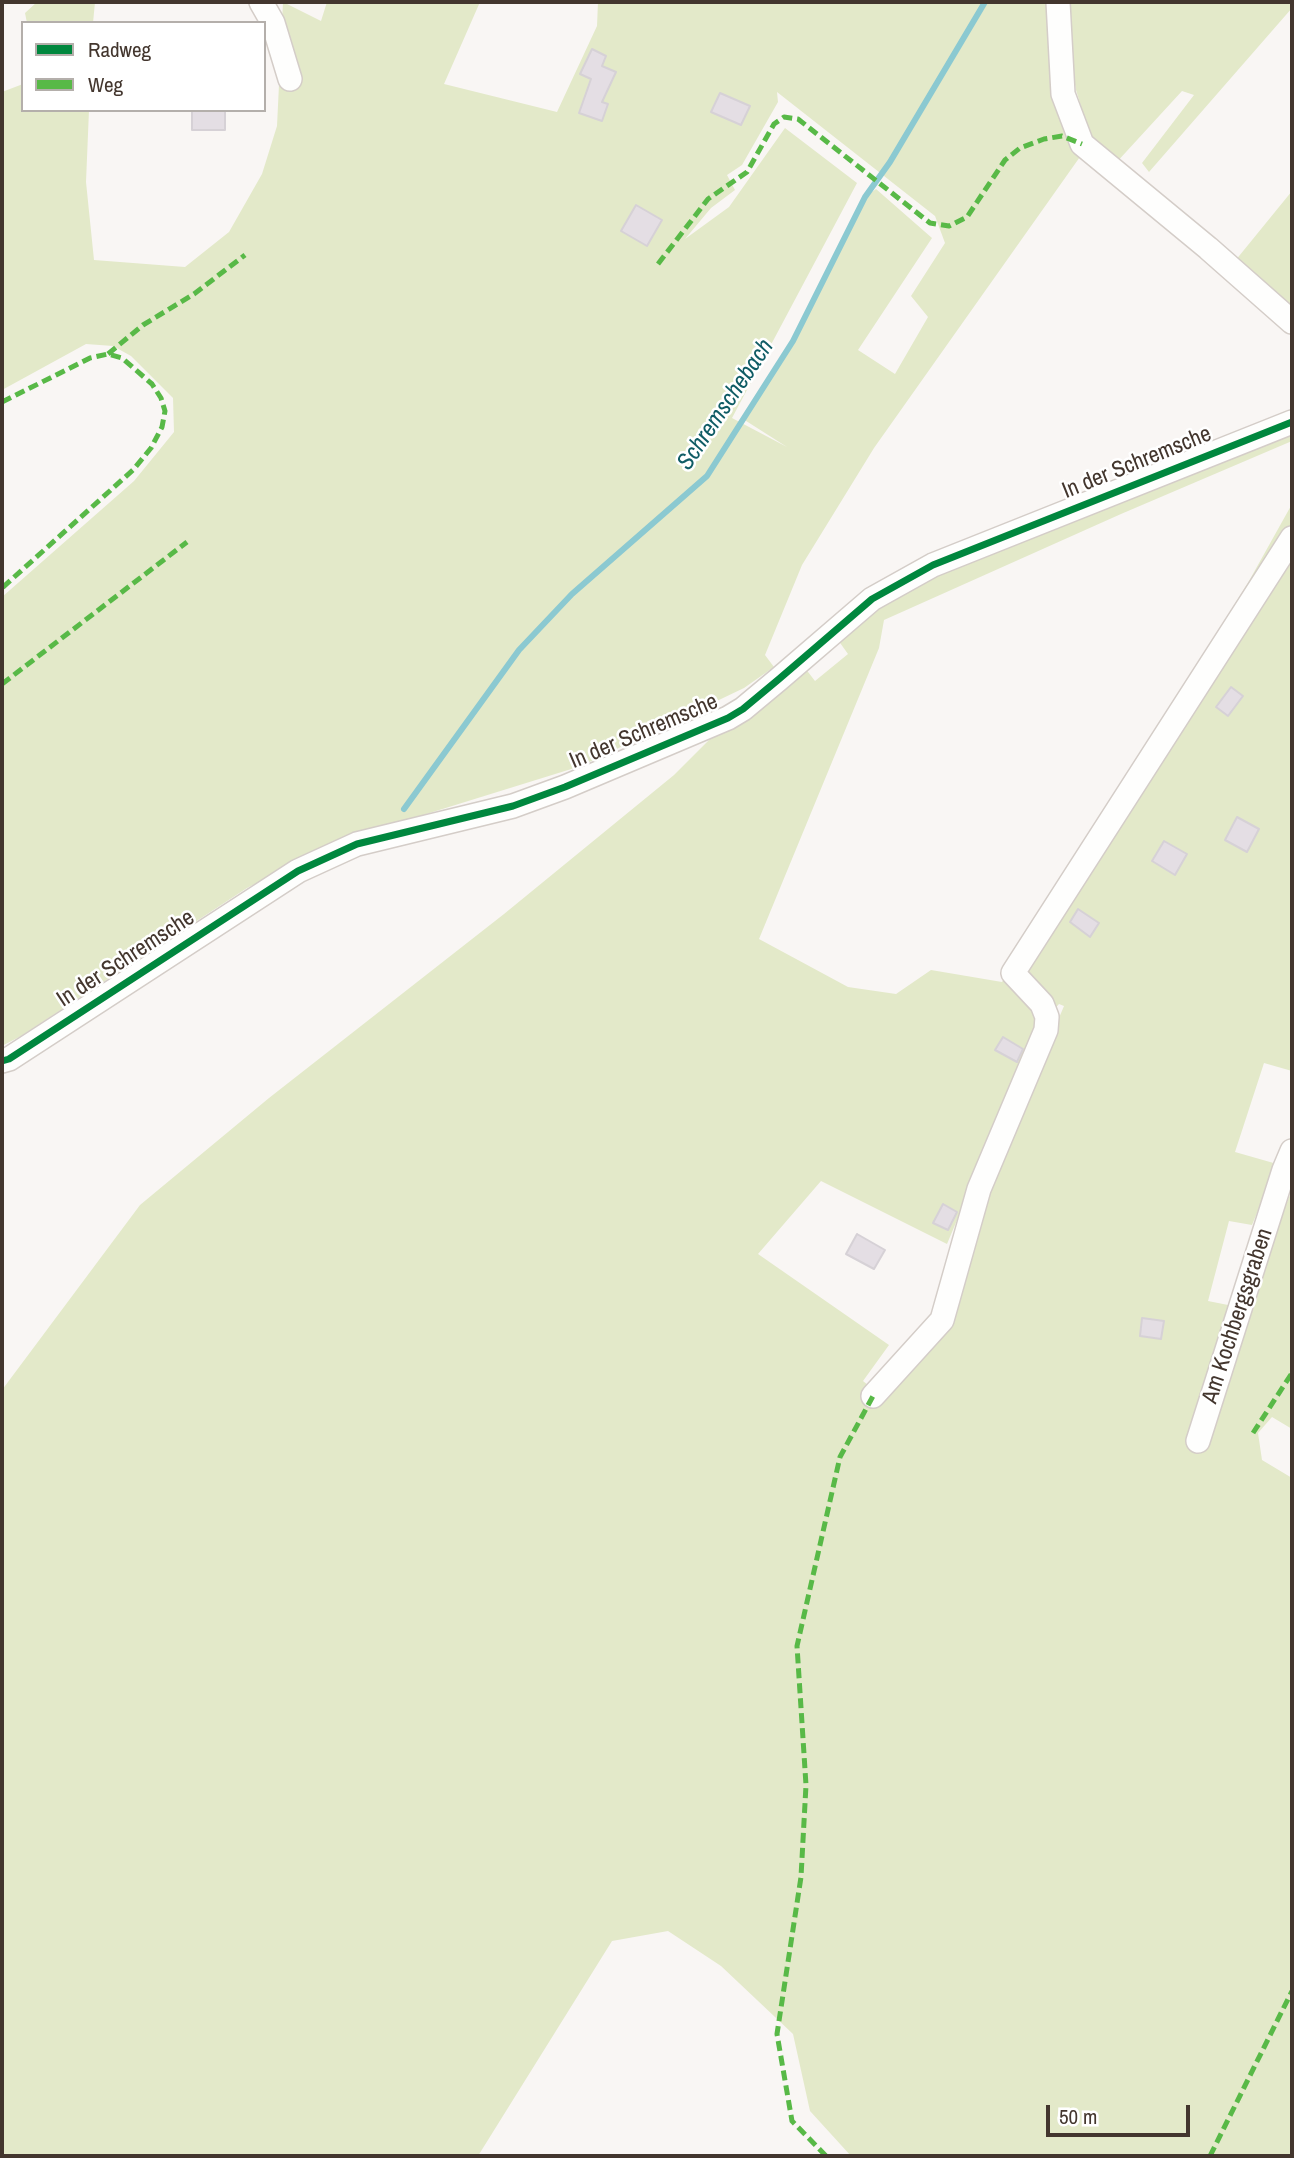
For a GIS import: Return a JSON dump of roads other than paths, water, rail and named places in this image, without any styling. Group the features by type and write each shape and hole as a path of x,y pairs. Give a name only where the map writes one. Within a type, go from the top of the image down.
{"street":[{"path":"261,2 273,23 290,79"},
{"path":"1058,2 1063,94 1082,144 1292,321"},
{"name":"In der Schremsche","path":"2,1061 298,872 357,844 513,806 565,787 728,718 779,680 873,599 933,565 1292,422"},
{"path":"873,1396 942,1320 979,1189 1046,1030 1047,1017 1042,1004 1013,973 1292,538"},
{"name":"Am Kochbergsgraben","path":"1198,1441 1292,1151"}],"waterway":[{"name":"Schremschebach","path":"404,809 519,650 572,594 707,476 793,341 865,197 890,162 985,2"}]}
